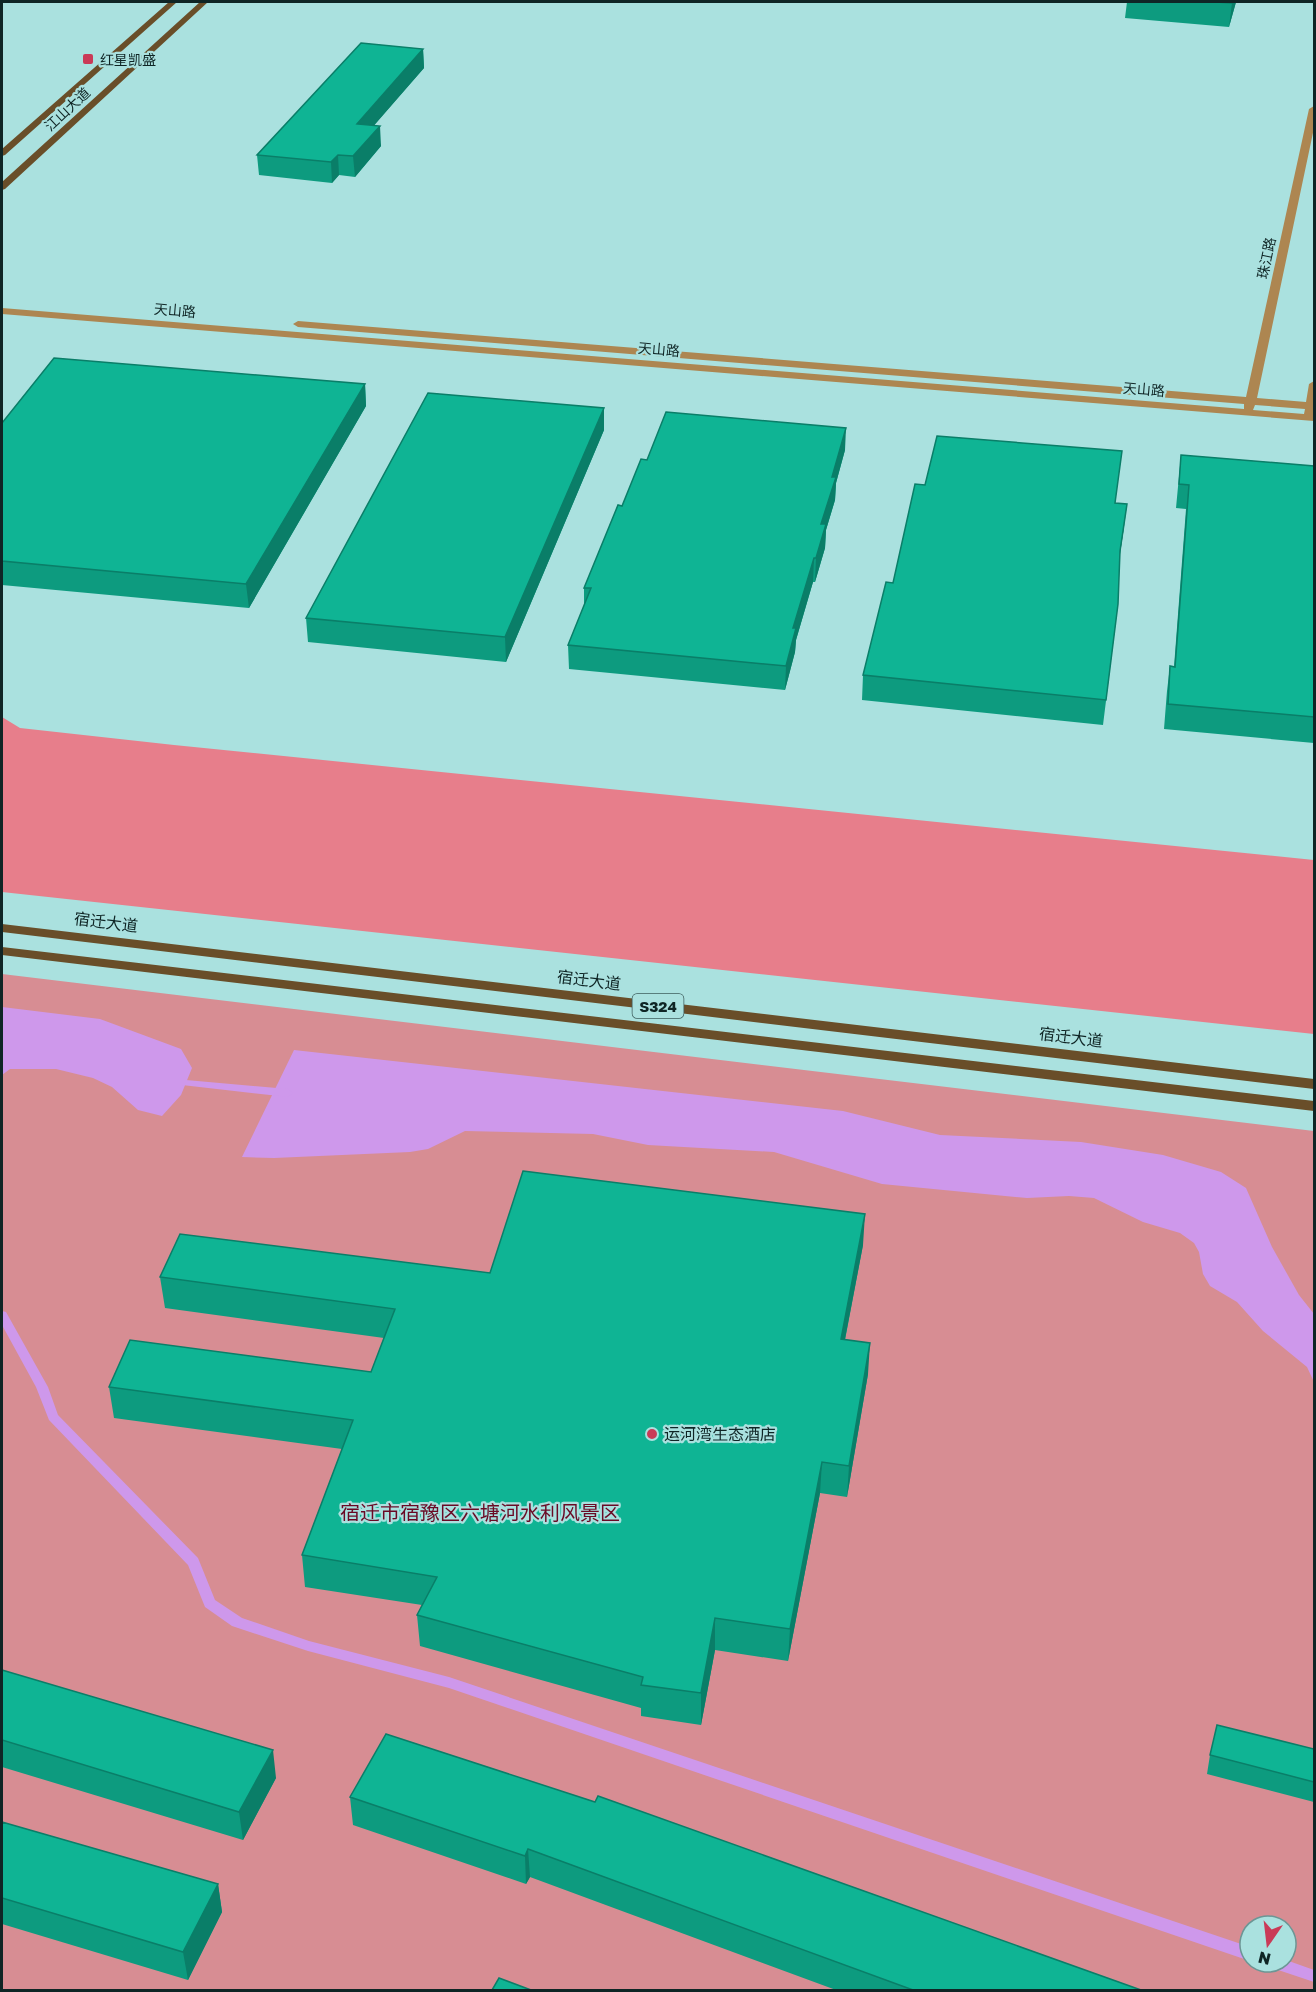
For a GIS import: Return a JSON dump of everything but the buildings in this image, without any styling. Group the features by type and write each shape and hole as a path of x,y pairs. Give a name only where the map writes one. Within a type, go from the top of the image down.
{"main road":[{"name":"江山大道","path":"2,153 173,2"},
{"name":"江山大道","path":"2,187 204,2"},
{"name":"宿迁大道","path":"2,928 1314,1084"},
{"name":"S324","path":"2,951 1314,1106"}],"street":[{"name":"珠江路","path":"1248,413 1314,110"},
{"name":"天山路","path":"2,301 1313,406"},
{"name":"天山路","path":"2,311 1312,418"},
{"path":"1312,418 1314,384"}],"green space":[{"name":"宿迁市宿豫区六塘河水利风景区","path":"2,974 1314,1131 1314,1990 2,1990"}],"shaded area":[{"path":"2,717 20,728 174,745 1314,860 1314,1034 2,892"},
{"path":"2,1007 100,1019 181,1049 192,1068 181,1095 162,1116 138,1110 112,1087 93,1078 56,1069 10,1069 2,1075"},
{"path":"294,1050 843,1111 940,1135 1081,1142 1163,1155 1221,1172 1246,1188 1272,1247 1299,1295 1314,1314 1314,1382 1307,1367 1263,1331 1237,1302 1210,1286 1203,1274 1199,1252 1194,1243 1180,1233 1143,1222 1094,1198 1069,1196 1027,1198 882,1184 774,1152 648,1145 593,1134 465,1131 428,1149 410,1152 274,1158 242,1157"}],"waterway":[{"path":"186,1083 288,1093"},
{"path":"2,1315 42,1387 53,1417 193,1562 210,1603 237,1622 308,1646 449,1683 1238,1950"},
{"path":"1298,1970 1314,1976"}],"place":[{"name":"红星凯盛","path":"88,59"},
{"name":"运河湾生态酒店","path":"652,1434"}]}
